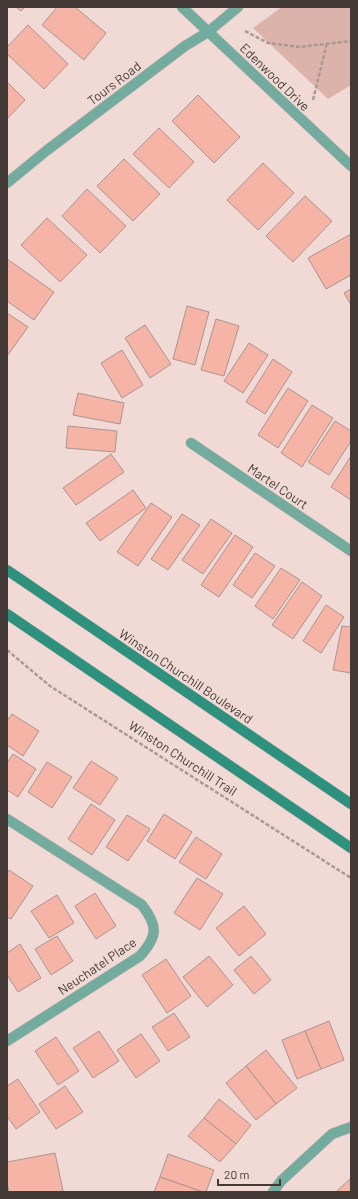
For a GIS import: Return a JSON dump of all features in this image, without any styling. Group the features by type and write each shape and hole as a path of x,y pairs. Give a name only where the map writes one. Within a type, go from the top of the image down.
{"main road":[{"name":"Winston Churchill Boulevard","path":"7,570 351,804"},
{"path":"7,614 351,848"}],"street":[{"name":"Edenwood Drive","path":"182,7 351,166"},
{"name":"Tours Road","path":"7,183 52,146 185,46 208,32 238,7"},
{"name":"Martel Court","path":"191,443 351,551"},
{"name":"Neuchatel Place","path":"7,819 142,905 151,917 154,930 150,945 140,956 7,1041"},
{"path":"273,1192 281,1181 332,1134 351,1127"}],"path":[{"path":"245,31 268,43 299,47 351,41"},
{"path":"313,100 327,43"},
{"name":"Winston Churchill Trail","path":"7,650 50,686 351,878"}],"shaded area":[{"path":"282,7 351,7 351,85 328,99 253,28"}],"building":[{"path":"16,7 25,7 21,11"},
{"path":"57,7 75,7 106,33 84,60 42,25"},
{"path":"28,25 68,64 44,89 7,54 7,47"},
{"path":"7,82 25,100 7,119"},
{"path":"198,95 240,137 214,163 172,121"},
{"path":"159,128 194,162 169,188 133,154"},
{"path":"124,159 160,194 133,221 97,186"},
{"path":"263,163 294,193 258,230 227,200"},
{"path":"87,189 126,226 100,253 62,216"},
{"path":"305,196 332,221 293,262 266,236"},
{"path":"47,218 87,255 60,282 21,245"},
{"path":"351,234 351,275 326,289 308,258"},
{"path":"7,259 54,292 34,320 7,301"},
{"path":"351,289 351,305 344,293"},
{"path":"187,306 209,312 195,365 173,359"},
{"path":"7,313 28,327 7,356"},
{"path":"216,319 239,326 224,376 201,370"},
{"path":"145,325 171,364 150,378 125,338"},
{"path":"249,343 268,355 243,393 224,381"},
{"path":"122,350 143,385 122,398 101,363"},
{"path":"273,359 292,372 265,414 246,402"},
{"path":"288,388 308,401 278,448 258,435"},
{"path":"78,393 124,403 120,424 73,415"},
{"path":"312,405 333,418 302,467 281,453"},
{"path":"335,421 351,431 351,441 329,475 308,462"},
{"path":"68,426 117,431 115,452 66,448"},
{"path":"111,454 124,472 76,505 63,488"},
{"path":"351,456 351,500 331,487"},
{"path":"133,490 146,508 100,541 86,523"},
{"path":"151,503 172,517 138,566 117,552"},
{"path":"182,514 200,525 168,570 151,559"},
{"path":"211,519 232,533 203,574 182,560"},
{"path":"235,535 253,547 219,597 201,585"},
{"path":"255,553 275,566 252,598 233,585"},
{"path":"281,568 300,580 273,619 255,606"},
{"path":"302,582 322,596 293,639 272,625"},
{"path":"326,605 344,617 321,653 303,641"},
{"path":"342,626 351,627 351,673 333,670"},
{"path":"12,714 39,731 23,756 7,745 7,721"},
{"path":"13,754 36,769 18,797 7,790 7,763"},
{"path":"91,761 118,778 100,805 73,788"},
{"path":"47,762 72,777 52,808 28,792"},
{"path":"91,804 115,820 92,855 68,839"},
{"path":"164,814 192,832 175,859 147,841"},
{"path":"127,815 150,829 128,861 106,847"},
{"path":"196,837 222,854 206,879 179,862"},
{"path":"9,870 33,886 11,919 7,917 7,873"},
{"path":"197,878 223,894 200,930 174,913"},
{"path":"95,893 116,926 96,939 75,906"},
{"path":"57,895 74,923 49,938 31,911"},
{"path":"244,906 266,934 239,956 216,928"},
{"path":"57,936 73,961 51,975 35,949"},
{"path":"20,944 41,978 18,992 7,975 7,953"},
{"path":"209,956 233,985 207,1007 183,977"},
{"path":"251,956 271,980 254,994 234,970"},
{"path":"166,959 191,996 167,1013 142,975"},
{"path":"174,1013 190,1037 168,1051 152,1027"},
{"path":"329,1021 344,1060 321,1069 305,1031"},
{"path":"99,1031 119,1061 93,1078 73,1048"},
{"path":"305,1031 321,1069 297,1079 282,1040"},
{"path":"141,1034 160,1061 136,1078 117,1050"},
{"path":"56,1037 79,1071 58,1085 35,1051"},
{"path":"266,1050 297,1088 276,1104 246,1066"},
{"path":"246,1066 276,1104 256,1120 226,1083"},
{"path":"18,1079 40,1112 16,1129 7,1116 7,1086"},
{"path":"65,1086 83,1112 56,1129 39,1104"},
{"path":"219,1099 251,1125 236,1144 204,1118"},
{"path":"204,1118 236,1144 220,1162 188,1136"},
{"path":"55,1153 63,1191 9,1192 7,1182 7,1162"},
{"path":"168,1154 214,1170 206,1192 160,1177"},
{"path":"160,1177 203,1192 154,1192"},
{"path":"351,1178 351,1192 336,1192"}]}
